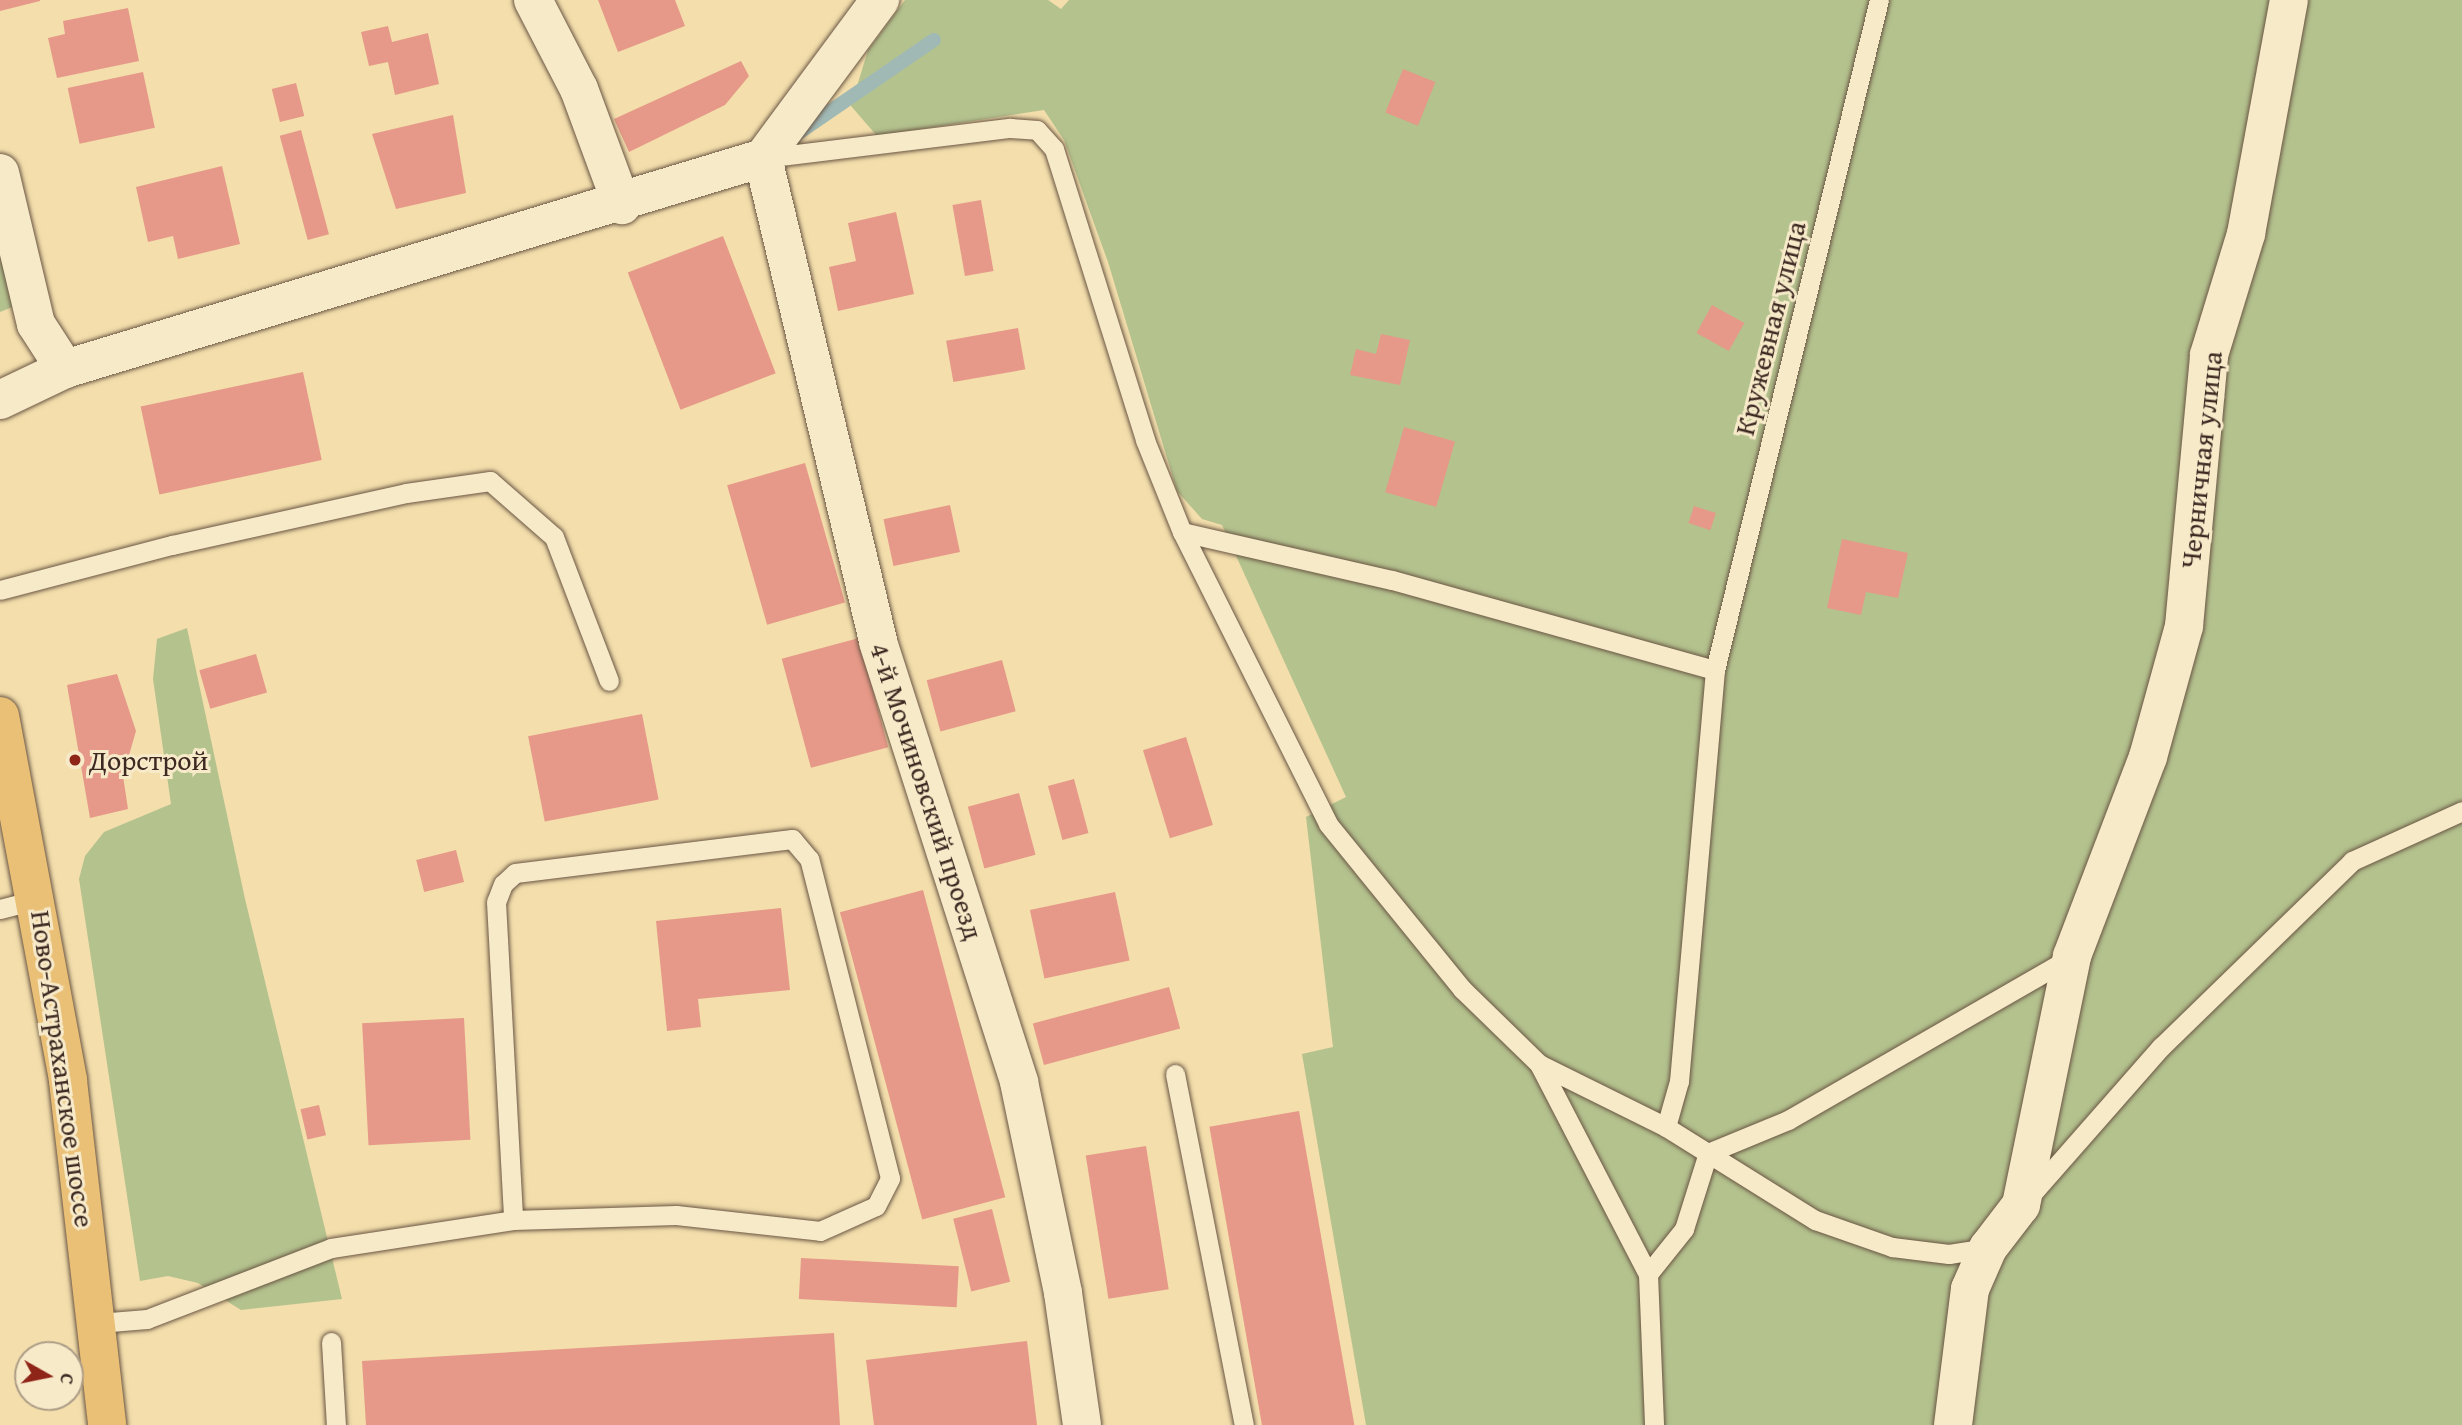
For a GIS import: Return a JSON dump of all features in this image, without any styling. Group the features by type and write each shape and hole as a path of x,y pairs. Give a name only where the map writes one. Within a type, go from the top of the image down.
{"main road":[{"name":"Ново-Астраханское шоссе","path":"0,716 38,899 98,1323 107,1425"}],"street":[{"path":"533,0 579,89 622,205"},
{"path":"0,400 65,369 622,205 763,158 880,0"},
{"name":"Черничная улица","path":"2021,1205 2072,957 2148,757 2183,626 2208,355 2246,234 2289,0"},
{"name":"4-й Мочиновский проезд","path":"763,158 878,642 1019,1082 1063,1293 1082,1425"},
{"path":"0,173 36,324 65,369"},
{"path":"1953,1425 1970,1289 1988,1248 2021,1205"}],"lane":[{"name":"Кружевная улица","path":"1666,1127 1679,1081 1715,670 1879,0"},
{"path":"763,158 1010,128 1037,130 1054,149 1144,440 1182,532 1328,824 1462,989 1539,1064 1666,1127 1815,1220 1892,1247 1949,1254 1988,1248"},
{"path":"0,590 211,536 491,481 554,537 609,681"},
{"path":"1182,532 1392,579 1715,670"},
{"path":"2021,1205 2161,1047 2352,861 2462,811"},
{"path":"98,1323 147,1319 331,1248 513,1220 676,1215 820,1231 876,1206 890,1178 809,859 792,839 515,873 503,884 496,902 513,1220"},
{"path":"0,909 38,899"},
{"path":"1707,1153 1787,1120 2072,957"},
{"path":"1539,1064 1648,1275 1654,1425"},
{"path":"1175,1074 1244,1425"},
{"path":"1648,1275 1684,1229 1707,1153"},
{"path":"331,1342 336,1425"}],"green space":[{"path":"905,0 1048,0 1061,9 1069,0 2462,0 2462,1425 1366,1425 1302,1054 1333,1047 1306,817 1346,797 1222,525 1202,519 1177,491 1108,262 1064,140 1044,110 877,136 851,106 868,50"},
{"path":"0,243 15,306 0,312"},
{"path":"187,628 245,899 342,1299 241,1310 198,1283 168,1276 140,1281 79,879 85,856 104,832 171,804 153,679 157,639"}],"building":[{"path":"0,0 40,0 40,1 0,11"},
{"path":"598,0 675,0 685,26 618,52"},
{"path":"128,8 139,61 57,78 48,38 65,34 63,21"},
{"path":"388,26 392,42 428,33 439,84 395,95 388,62 369,66 361,32"},
{"path":"741,61 749,76 725,105 629,152 614,119"},
{"path":"1403,69 1435,82 1418,126 1385,113"},
{"path":"143,72 155,128 80,144 68,88"},
{"path":"296,83 304,116 280,122 272,89"},
{"path":"453,115 466,193 396,209 372,134"},
{"path":"301,130 329,234 308,240 280,136"},
{"path":"222,166 240,244 178,259 173,236 148,242 136,187"},
{"path":"981,200 994,271 965,276 952,205"},
{"path":"896,212 914,294 838,311 829,267 856,261 848,223"},
{"path":"723,236 776,373 680,410 628,273"},
{"path":"1712,305 1744,323 1729,351 1696,333"},
{"path":"1018,328 1025,369 953,382 946,341"},
{"path":"1381,334 1410,340 1400,385 1350,375 1356,349 1376,354"},
{"path":"303,372 322,460 159,495 141,407"},
{"path":"1404,427 1455,442 1436,507 1385,492"},
{"path":"805,463 845,602 767,625 727,485"},
{"path":"950,505 960,552 893,566 883,519"},
{"path":"1694,506 1716,513 1710,530 1688,523"},
{"path":"1842,539 1908,553 1898,598 1866,592 1861,615 1827,608"},
{"path":"859,638 888,747 811,768 782,659"},
{"path":"256,654 267,692 210,709 199,670"},
{"path":"1002,660 1016,711 940,731 927,680"},
{"path":"117,674 136,731 123,776 128,809 90,818 67,685"},
{"path":"642,714 659,799 545,822 528,736"},
{"path":"1186,737 1213,825 1170,838 1143,750"},
{"path":"1074,779 1088,833 1062,840 1048,786"},
{"path":"1019,793 1036,855 984,869 968,807"},
{"path":"456,850 464,882 424,892 416,860"},
{"path":"923,890 1005,1197 922,1219 840,912"},
{"path":"1115,892 1130,960 1044,979 1030,910"},
{"path":"781,908 790,990 698,999 701,1027 667,1031 656,921"},
{"path":"1169,987 1180,1029 1044,1065 1033,1023"},
{"path":"464,1018 470,1140 369,1145 362,1023"},
{"path":"319,1105 326,1135 307,1139 300,1109"},
{"path":"1299,1111 1354,1425 1262,1425 1209,1127"},
{"path":"1146,1146 1169,1289 1108,1299 1086,1156"},
{"path":"992,1209 1010,1282 971,1291 953,1219"},
{"path":"801,1258 959,1266 957,1307 799,1299"},
{"path":"834,1333 840,1425 366,1425 362,1361"},
{"path":"1027,1341 1037,1425 874,1425 866,1360"}],"waterway":[{"path":"797,134 934,40"}],"place":[{"name":"Дорстрой","path":"75,760"}]}
